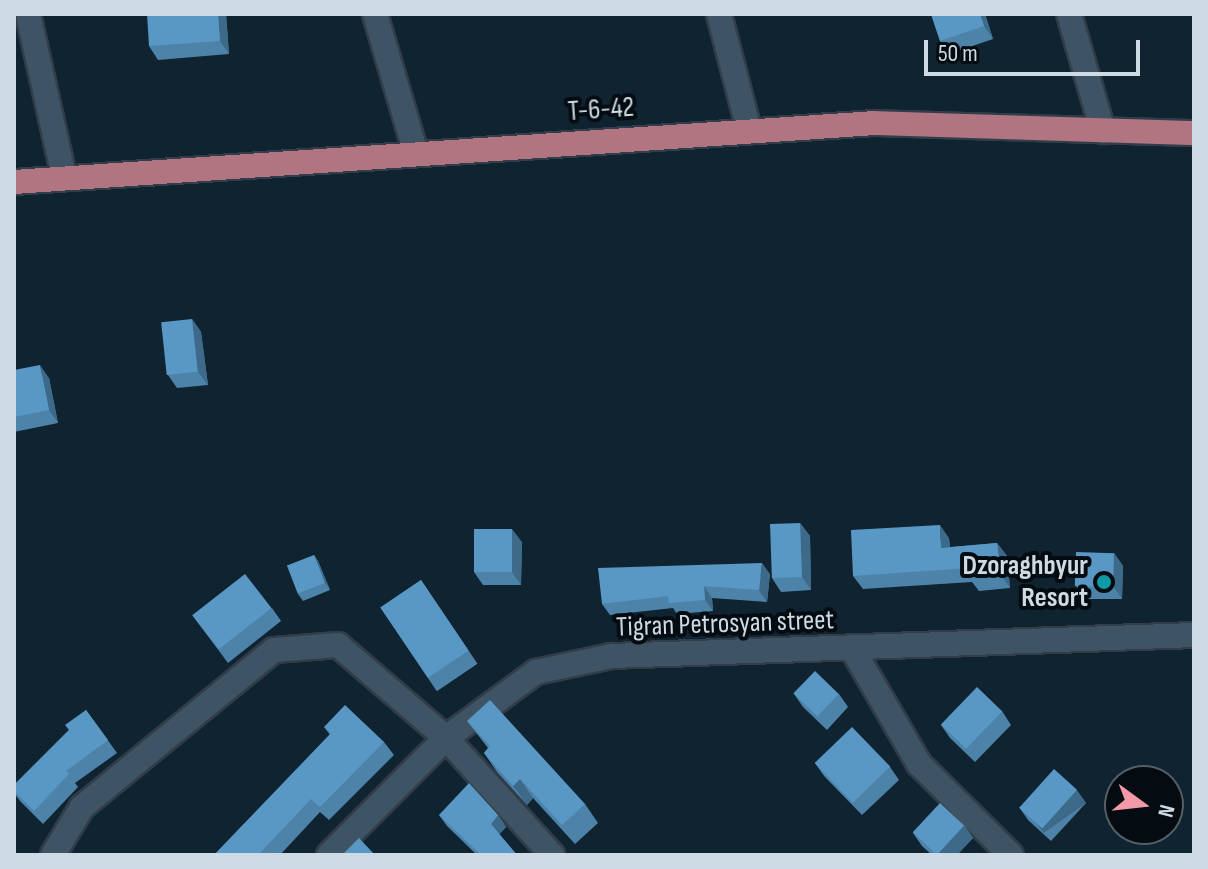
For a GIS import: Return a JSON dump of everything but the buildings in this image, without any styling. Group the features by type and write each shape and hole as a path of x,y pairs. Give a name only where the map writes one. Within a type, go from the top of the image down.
{"main road":[{"name":"T-6-42","path":"14,182 874,123 1194,133"}],"street":[{"path":"28,14 64,177"},
{"path":"375,14 416,153"},
{"path":"719,14 749,130"},
{"path":"1069,14 1103,131"},
{"name":"Tigran Petrosyan street","path":"329,855 446,738 536,672 551,668 611,656 853,650 1194,635"},
{"path":"53,855 82,807 274,650 338,645 446,738 552,855"},
{"path":"853,650 919,764 1011,855"}],"place":[{"name":"Dzoraghbyur Resort","path":"1104,582"}]}
